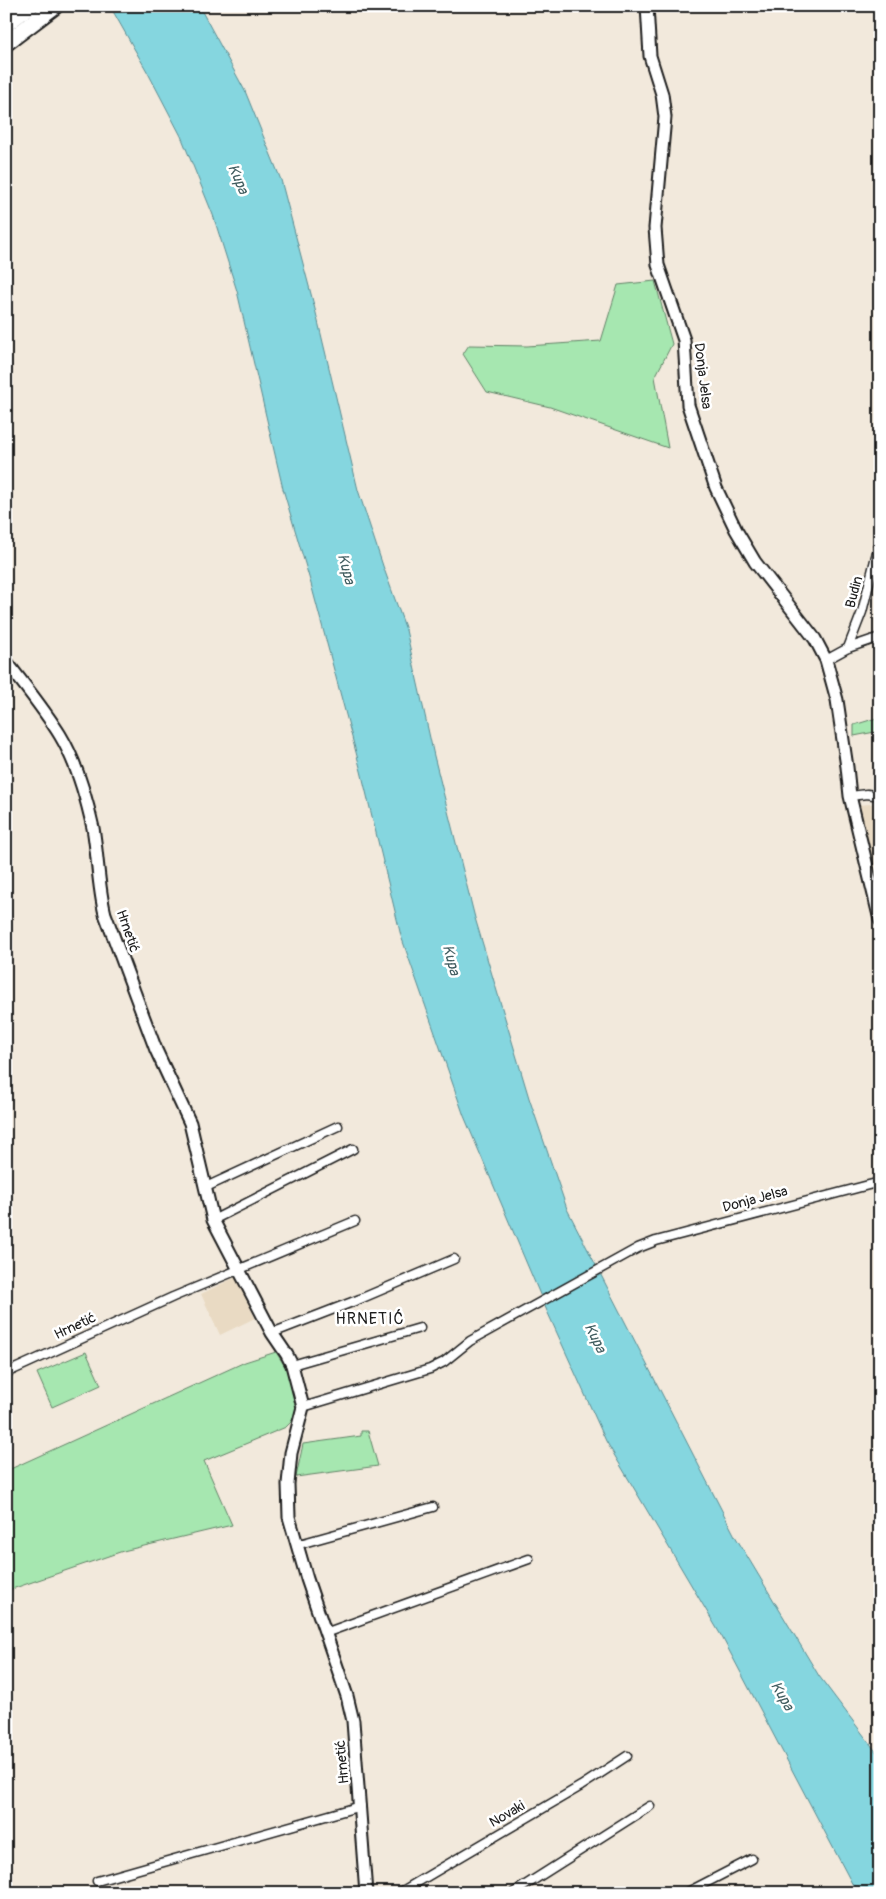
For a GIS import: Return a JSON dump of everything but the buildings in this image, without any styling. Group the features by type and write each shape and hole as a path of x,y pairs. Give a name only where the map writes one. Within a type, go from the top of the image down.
{"highway":[{"path":"6,24 30,6"},
{"path":"6,44 55,6"}],"street":[{"name":"Donja Jelsa","path":"647,6 650,56 662,94 665,118 654,228 658,265 684,340 688,405 716,488 736,530 755,562 814,639 826,660 837,700 848,767 850,796 880,920"},
{"name":"Budin","path":"848,648 862,612 880,540"},
{"path":"826,660 848,648 880,637"},
{"name":"Hrnetić","path":"6,661 60,735 75,765 83,788 93,831 100,891 105,914 156,1050 190,1123 213,1220 272,1334 292,1365 303,1407 291,1453 288,1484 289,1517 296,1545 347,1696 353,1721 361,1806 366,1893"},
{"path":"850,796 867,794 880,796"},
{"path":"204,1188 338,1126"},
{"path":"213,1220 353,1150"},
{"name":"Donja Jelsa","path":"303,1407 444,1362 470,1341 638,1248 656,1241 880,1182"},
{"path":"238,1270 355,1221"},
{"path":"272,1334 454,1259"},
{"name":"Hrnetić","path":"6,1373 173,1297 238,1270"},
{"path":"292,1365 420,1328"},
{"path":"296,1545 433,1507"},
{"path":"325,1633 529,1559"},
{"name":"Novaki","path":"399,1893 581,1786 627,1756"},
{"path":"97,1881 361,1806"},
{"path":"513,1893 650,1806"},
{"path":"686,1893 752,1859"}],"shaded area":[{"path":"880,803 880,871 875,872 859,805"},
{"path":"236,1277 255,1318 220,1335 201,1294"}],"green space":[{"path":"655,281 672,344 655,377 668,448 550,407 487,392 463,354 469,345 527,346 601,341 618,285"},
{"path":"880,717 880,731 854,736 854,725"},
{"path":"86,1352 101,1385 52,1407 37,1373"},
{"path":"276,1352 287,1370 295,1390 297,1409 293,1419 286,1427 204,1461 232,1525 123,1551 6,1591 6,1471 245,1362"},
{"path":"361,1431 368,1431 378,1466 296,1477 303,1444 361,1436"}],"water":[{"name":"Kupa","path":"110,6 199,6 245,91 281,180 316,313 358,490 406,630 434,756 475,918 529,1098 567,1209 735,1536 819,1676 880,1757 880,1893 857,1893 722,1637 606,1441 547,1311 464,1116 401,936 361,771 311,584 283,489 237,291 213,215 181,136"}],"district":[{"name":"HRNETIĆ","path":"370,1319"}]}
